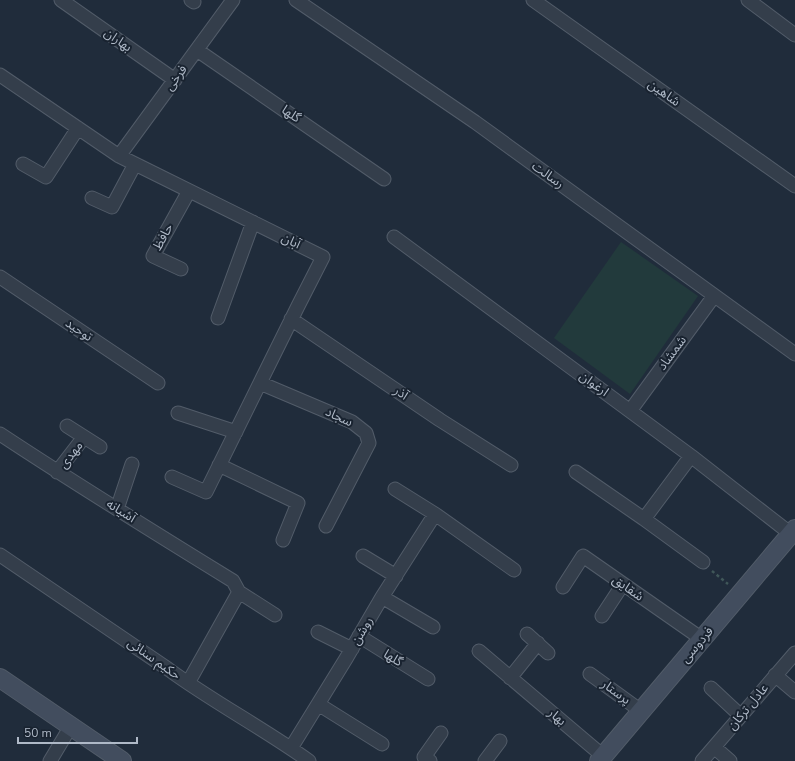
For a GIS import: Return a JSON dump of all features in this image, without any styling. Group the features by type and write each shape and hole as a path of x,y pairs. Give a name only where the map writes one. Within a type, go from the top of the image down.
{"street":[{"name":"بهاران","path":"62,0 175,80"},
{"name":"فرخی","path":"119,156 234,0"},
{"name":"رسالت","path":"296,0 475,122 795,354"},
{"name":"شاهین","path":"532,0 795,186"},
{"path":"748,0 795,36"},
{"name":"گلها","path":"197,50 384,179"},
{"name":"آبان","path":"0,75 119,156 323,257 206,492 172,477"},
{"path":"23,164 46,177 78,128"},
{"path":"92,198 112,207 135,164"},
{"name":"حافظ","path":"181,269 153,256 189,191"},
{"path":"218,318 253,222"},
{"name":"ارغوان","path":"394,237 793,531"},
{"name":"توحید","path":"0,277 158,383"},
{"name":"شمشاد","path":"630,411 714,296"},
{"name":"آذر","path":"291,319 440,420 511,465"},
{"name":"سجاد","path":"260,383 352,422 366,433 368,443 326,526"},
{"path":"178,412 236,432"},
{"path":"67,426 100,446"},
{"name":"آشیانه","path":"0,434 57,472 233,581 239,592 275,614"},
{"name":"مهدی","path":"57,472 84,437"},
{"path":"644,519 691,456"},
{"path":"118,509 132,464"},
{"path":"220,465 298,502 283,540"},
{"path":"576,472 703,562"},
{"path":"395,489 435,514 514,570"},
{"name":"روشن","path":"291,748 382,597 435,514"},
{"name":"فردوسی","path":"601,758 793,531"},
{"name":"حکیم سنائی","path":"0,555 188,683 309,761"},
{"path":"363,556 396,576"},
{"name":"شقایق","path":"563,586 583,556 702,639"},
{"path":"602,616 623,584"},
{"path":"188,683 239,592"},
{"path":"382,597 433,627"},
{"path":"318,632 352,649"},
{"path":"527,634 548,653"},
{"name":"گلها","path":"359,636 428,679"},
{"path":"510,678 538,643"},
{"name":"بهار","path":"479,651 601,758"},
{"name":"عادل ترکان","path":"702,761 795,653"},
{"name":"پرستار","path":"590,674 642,711"},
{"path":"775,675 795,692"},
{"path":"0,678 122,761"},
{"path":"711,688 741,716"},
{"path":"318,704 382,744"},
{"path":"50,761 71,726"},
{"path":"430,761 424,757 441,733"},
{"path":"485,761 500,741"},
{"path":"714,747 730,761"}],"path":[{"path":"703,562 740,594"}],"green space":[{"path":"621,242 698,296 630,394 554,338"}]}
